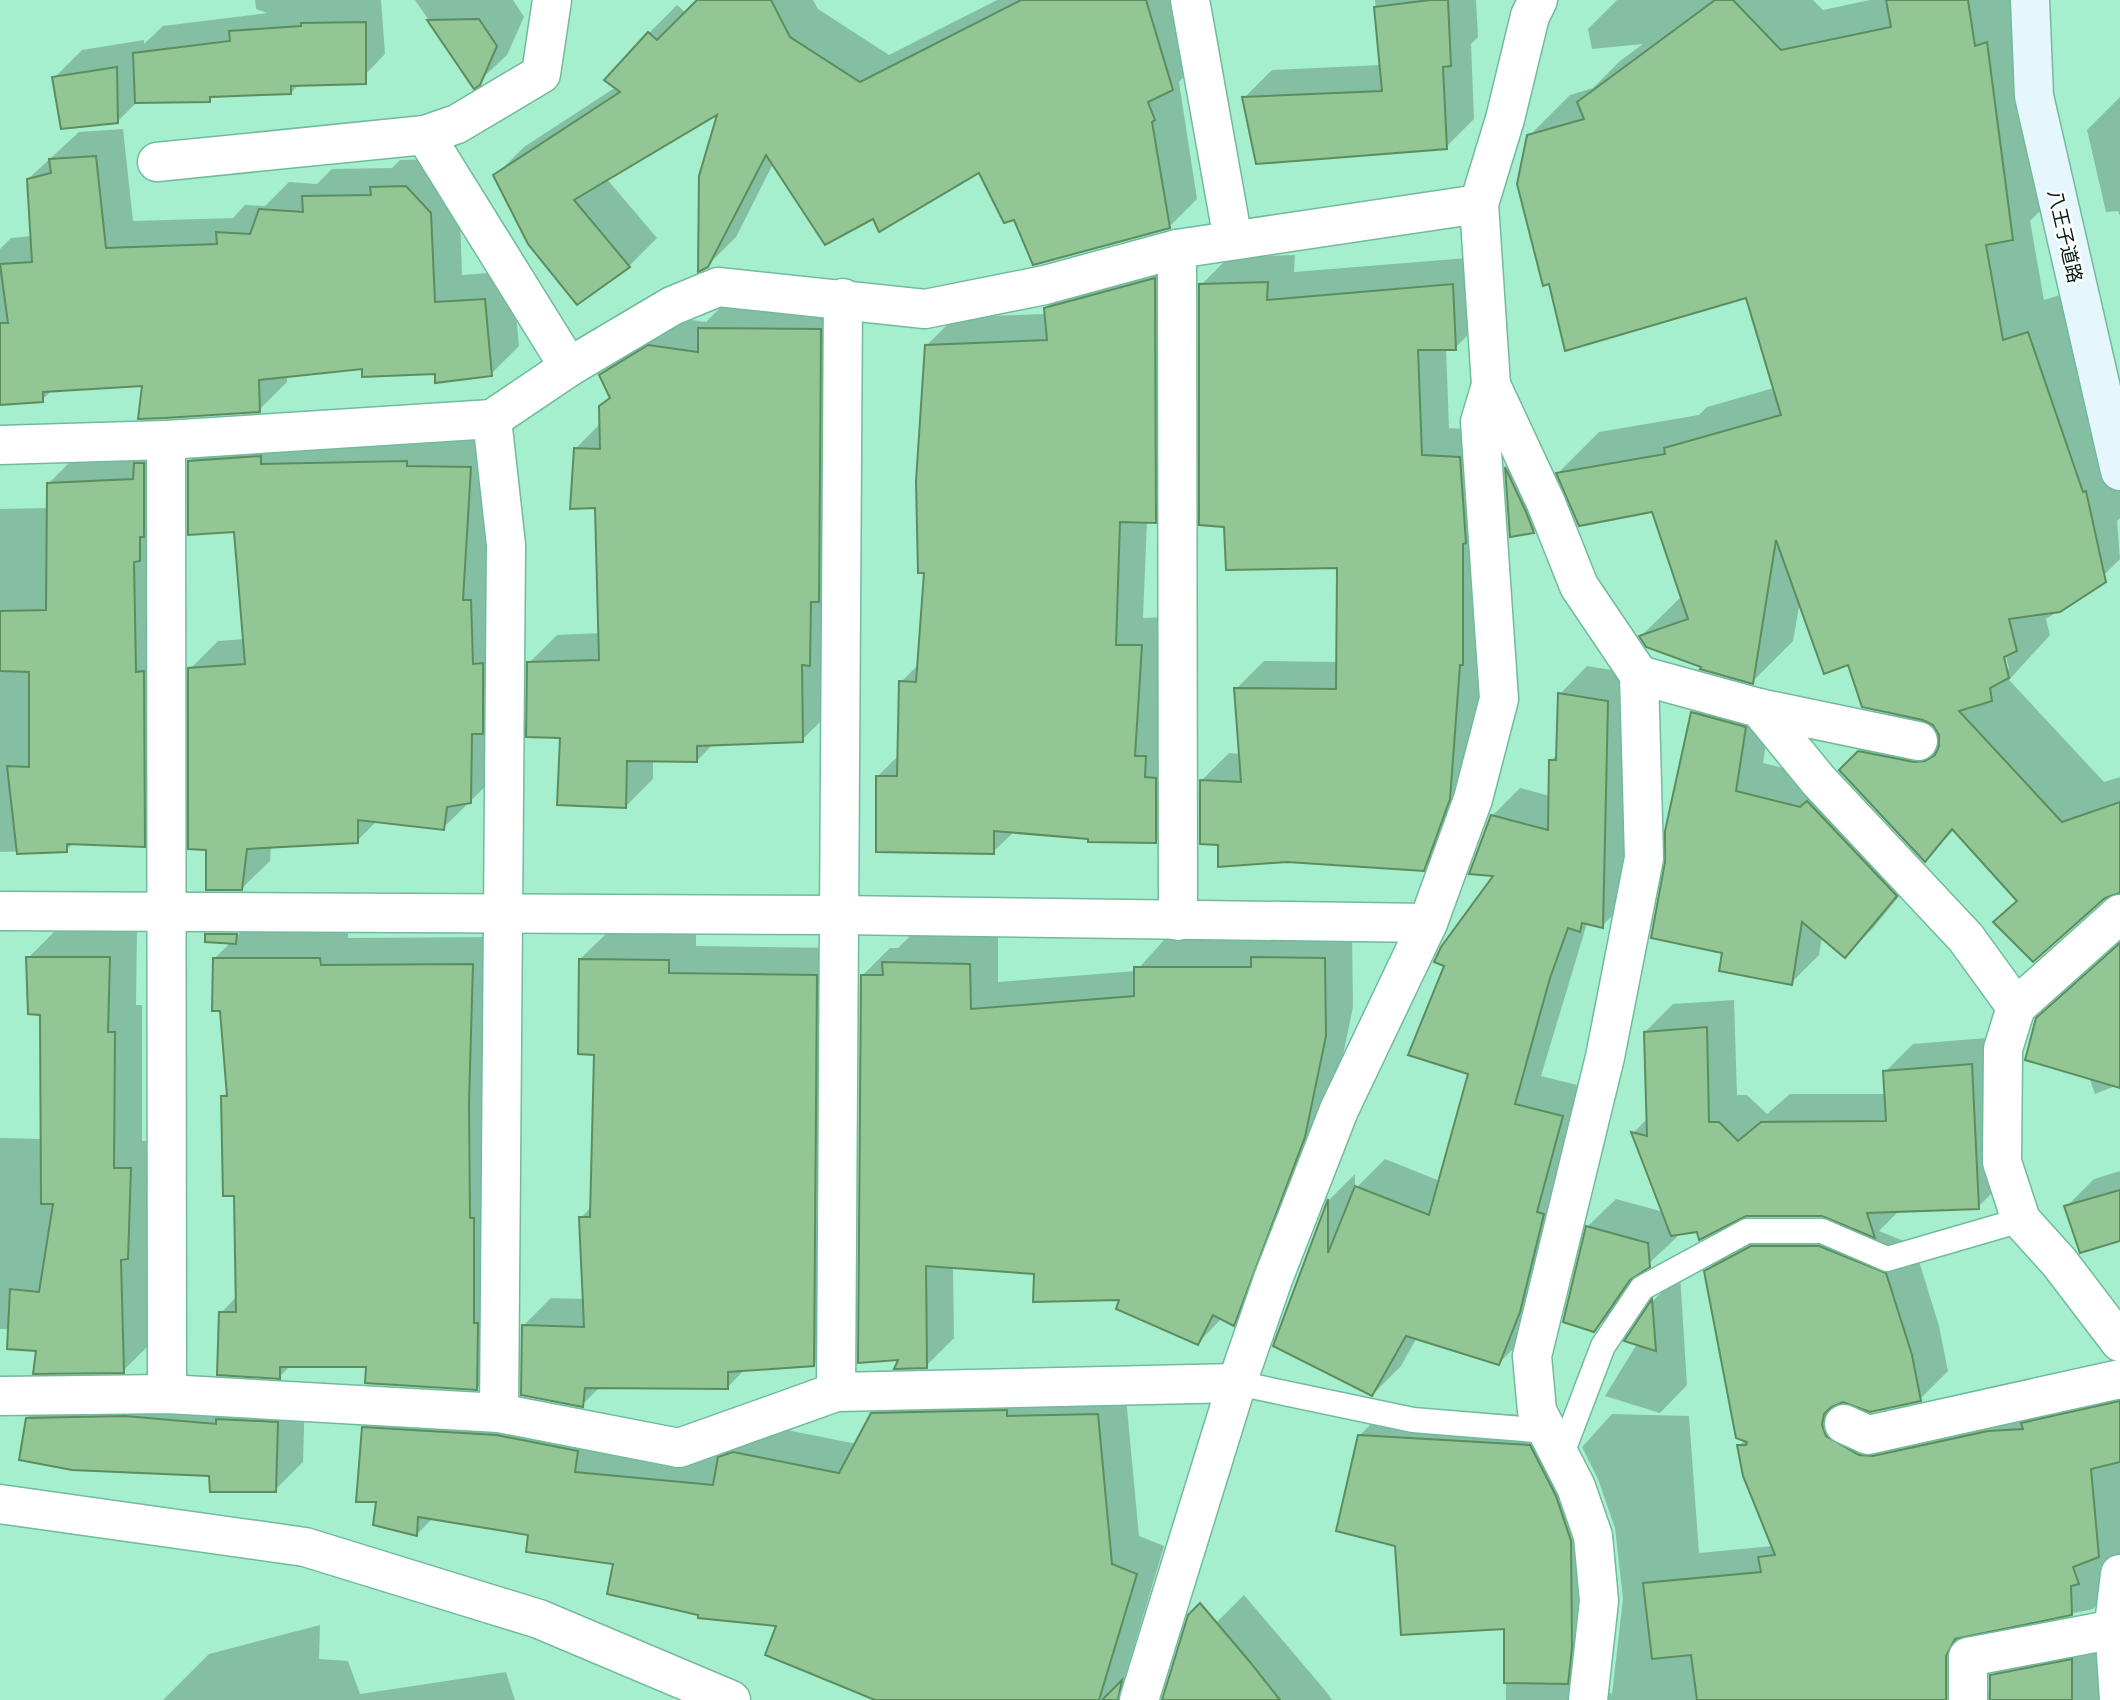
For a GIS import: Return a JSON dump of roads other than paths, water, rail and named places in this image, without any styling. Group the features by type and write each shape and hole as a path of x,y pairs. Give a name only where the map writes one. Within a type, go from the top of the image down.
{"street":[{"path":"157,162 425,135 457,124 541,74 552,0"},
{"path":"1190,0 1233,240"},
{"path":"1139,1700 1237,1383 1273,1279 1339,1110 1428,923 1473,799 1499,699 1480,422 1491,385 1479,204 1505,119 1530,16 1538,0"},
{"name":"八王子道路","path":"2030,0 2034,96 2120,471"},
{"path":"425,135 569,367"},
{"path":"0,445 166,440 492,419 569,367 671,306 718,287 925,309 1045,285 1177,249 1479,204"},
{"path":"1177,249 1178,921"},
{"path":"836,1392 843,299"},
{"path":"1491,385 1546,503 1579,586 1639,675 1644,858 1605,1057 1532,1356 1537,1411 1576,1487 1593,1536 1599,1601 1588,1700"},
{"path":"492,419 506,545 499,1413"},
{"path":"166,440 167,1394"},
{"path":"1639,675 1759,708 1918,741"},
{"path":"1759,708 1818,780 1966,938 2016,1007"},
{"path":"0,911 838,915 1428,923"},
{"path":"2120,914 2016,1007 2003,1049 2002,1162 2021,1220 2059,1262 2120,1342"},
{"path":"1844,1424 1868,1435 2120,1379"},
{"path":"0,1396 167,1394 499,1413 679,1448 836,1392 1237,1383"},
{"path":"0,1504 305,1547 539,1619 731,1700"},
{"path":"2119,1700 2115,1629 2120,1574"},
{"path":"1968,1700 1968,1657 2115,1629"}],"lane":[{"path":"1237,1383 1413,1420 1554,1443 1603,1346 1642,1288 1747,1231 1822,1231 1887,1259 2021,1220"}]}
